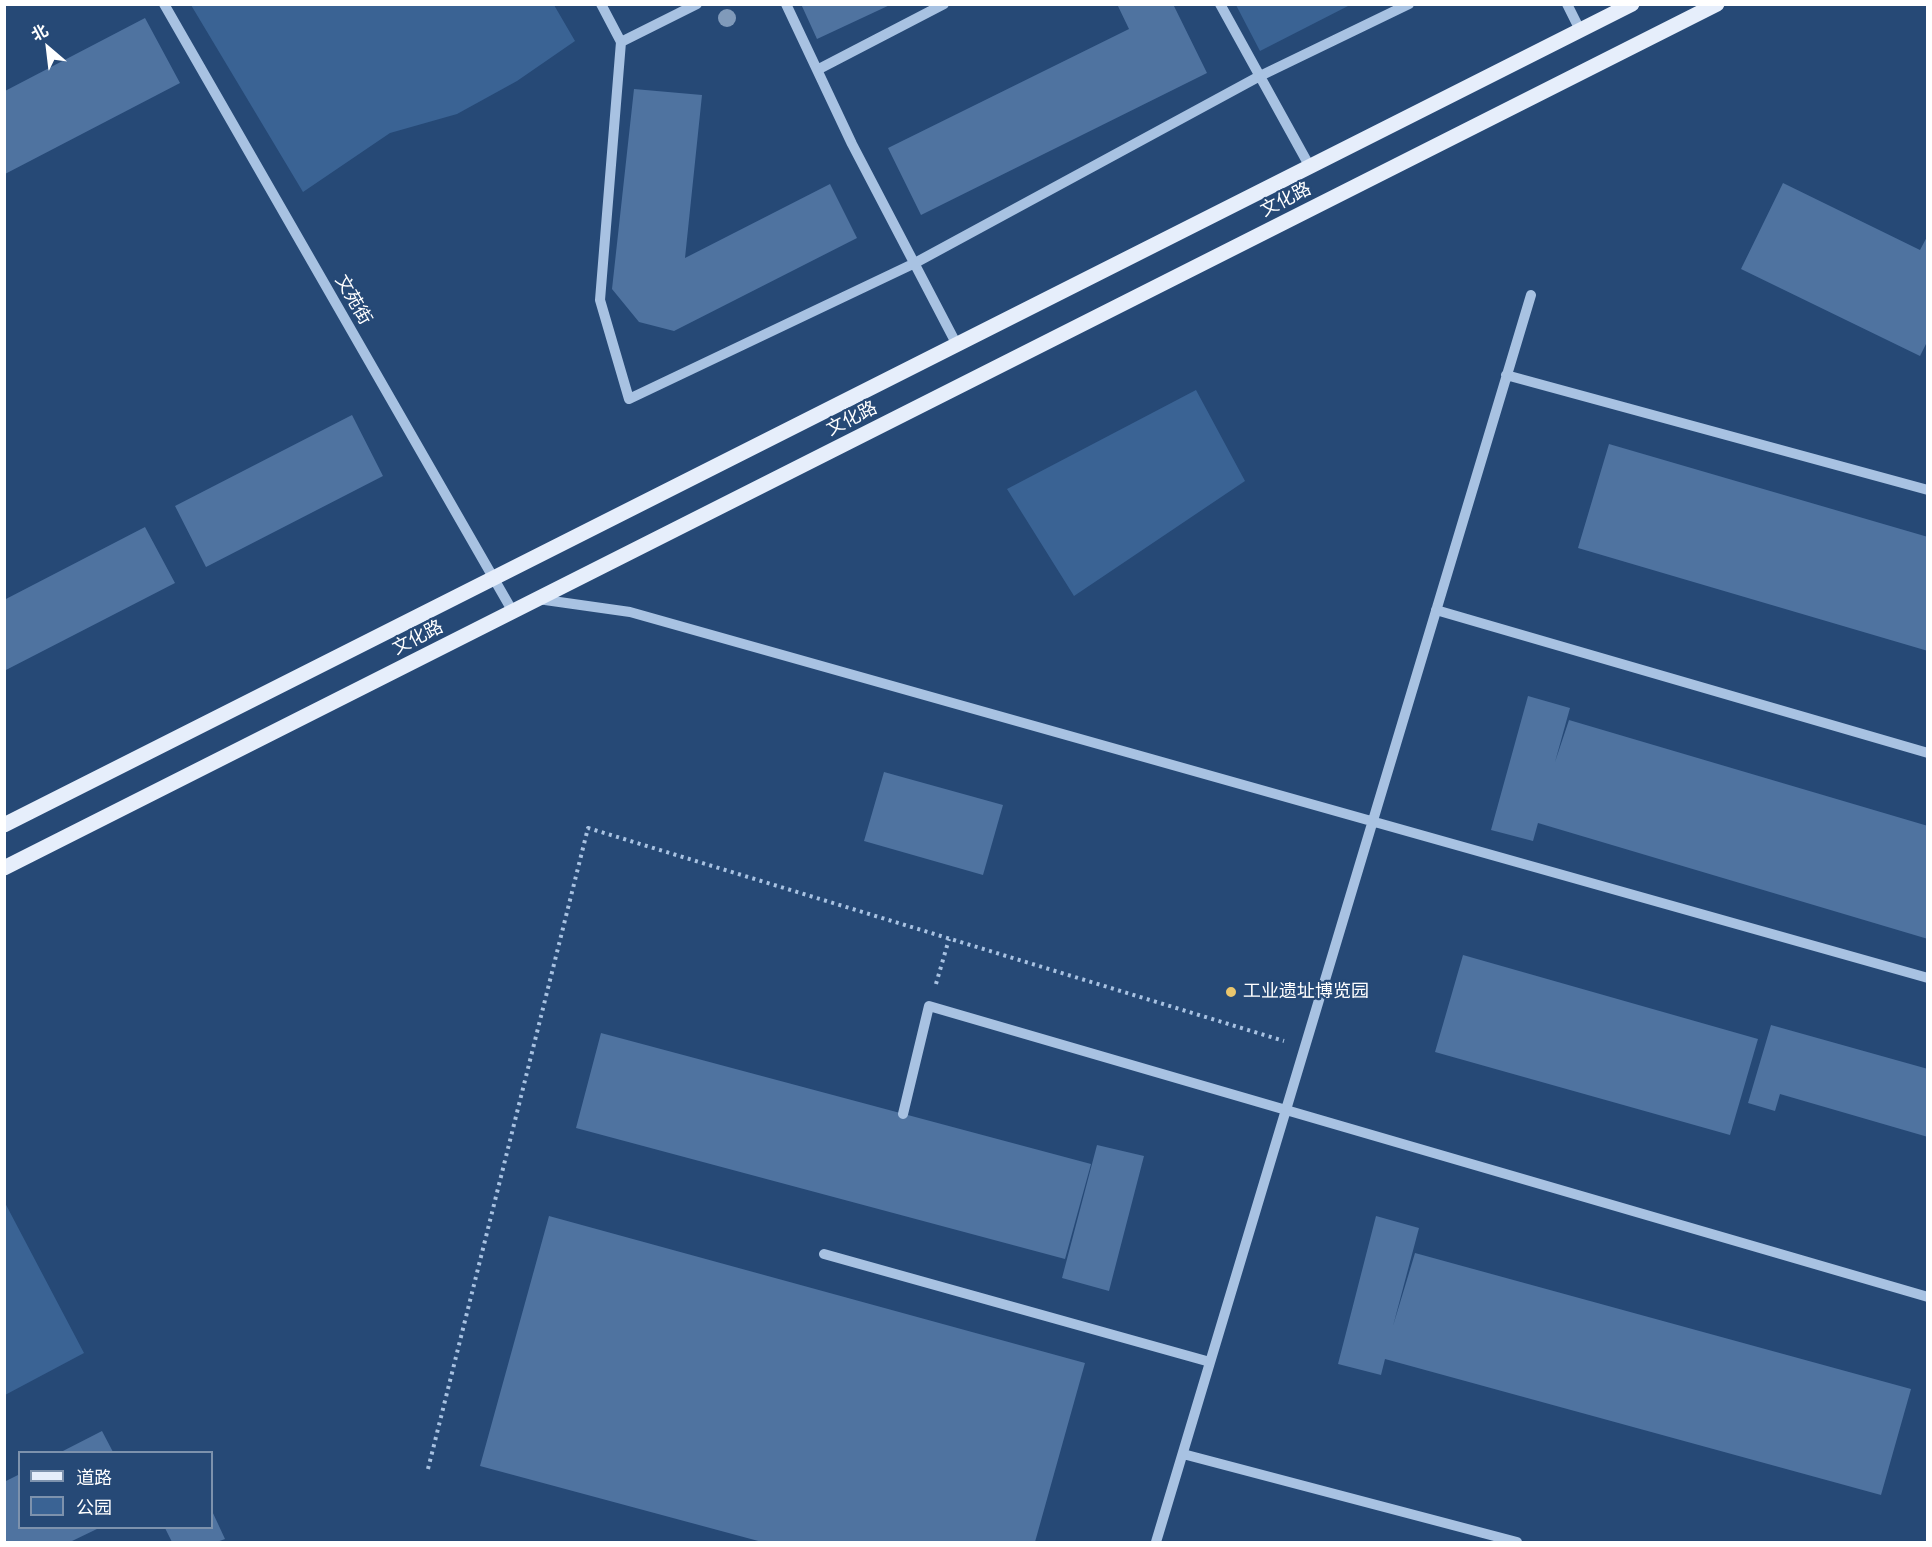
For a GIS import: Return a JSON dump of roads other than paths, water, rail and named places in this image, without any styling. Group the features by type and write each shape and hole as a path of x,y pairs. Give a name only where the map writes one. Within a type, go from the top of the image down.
{"main road":[{"name":"文化路","path":"4,825 1632,4"},
{"name":"文化路","path":"4,868 1717,4"}],"street":[{"name":"文苑街","path":"164,4 513,612"},
{"path":"601,4 621,42 600,300 629,399 915,263 1258,77 1409,4"},
{"path":"621,42 698,4"},
{"path":"786,4 852,144 957,345"},
{"path":"817,70 945,4"},
{"path":"1220,4 1258,77 1310,167"},
{"path":"1568,4 1580,30"},
{"path":"1156,1542 1531,295"},
{"path":"1506,375 1928,490"},
{"path":"537,599 630,612 1928,978"},
{"path":"1436,610 1928,753"},
{"path":"903,1114 929,1006 1928,1297"},
{"path":"824,1254 1210,1362"},
{"path":"1183,1454 1517,1542"}],"place":[{"name":"工业遗址博览园","path":"1231,992"}]}
